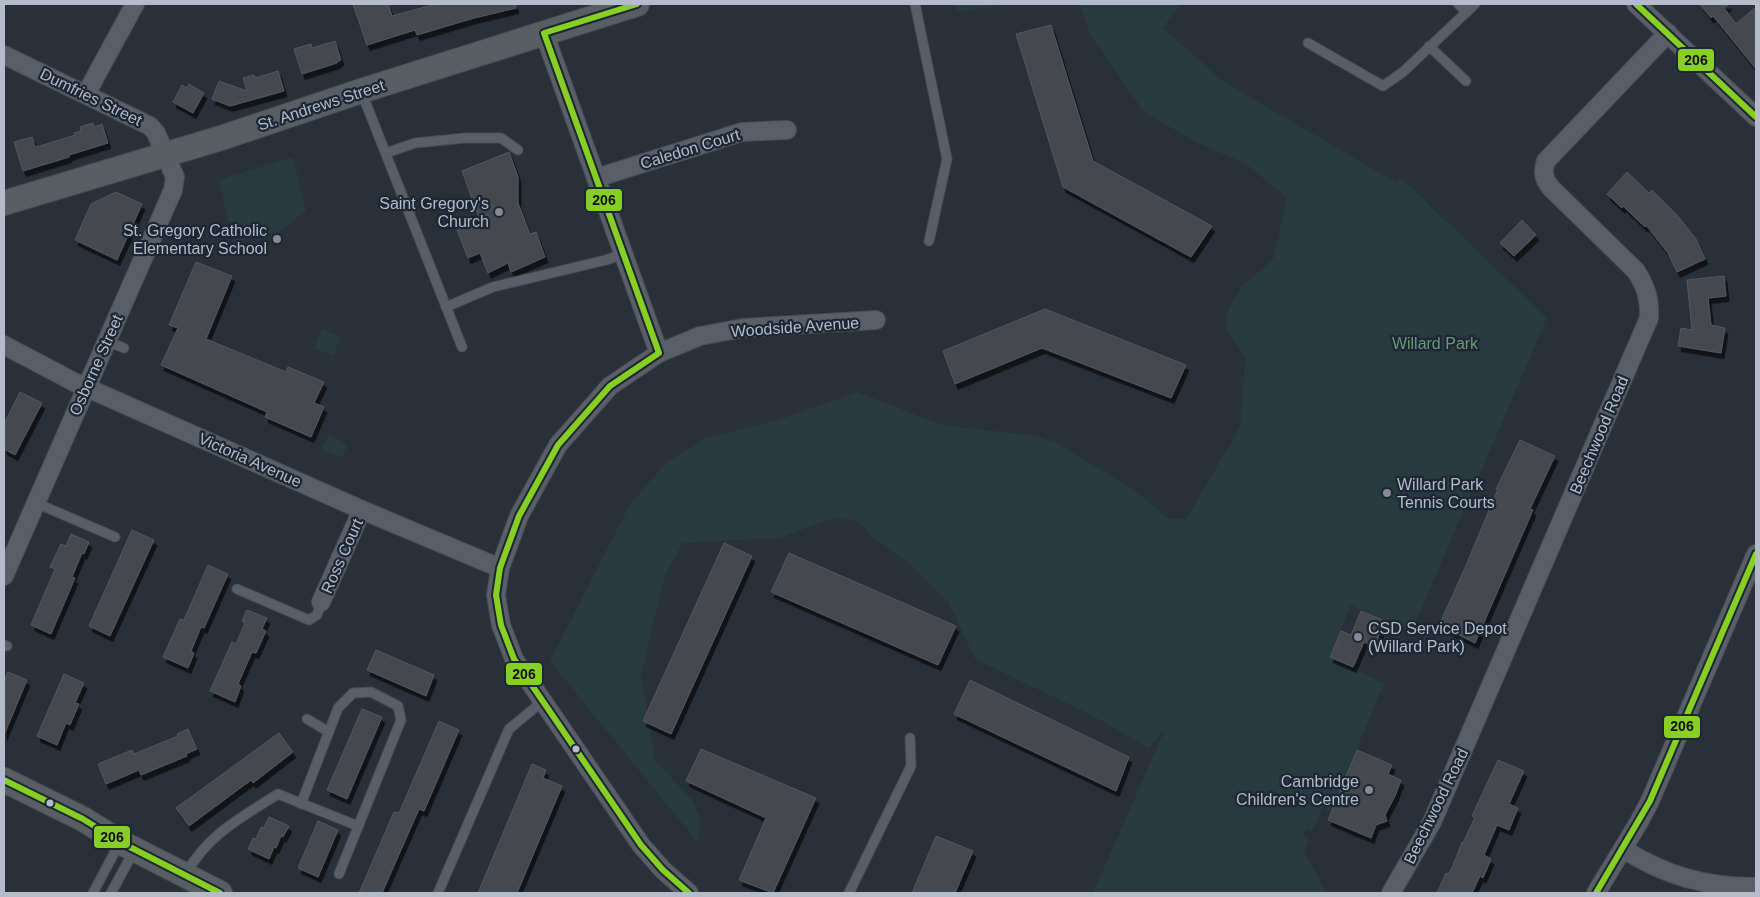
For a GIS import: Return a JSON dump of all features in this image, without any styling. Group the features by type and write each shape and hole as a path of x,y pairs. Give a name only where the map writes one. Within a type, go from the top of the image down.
{"main road":[{"name":"St. Andrews Street","path":"4,203 221,138 361,91 636,4"},
{"path":"4,780 83,819 127,846 220,893"}],"street":[{"path":"86,94 135,4"},
{"path":"1636,4 1756,117"},
{"path":"544,33 659,353"},
{"name":"Beechwood Road","path":"1391,893 1432,822 1649,318 1649,296 1636,272 1552,188 1546,181 1543,170 1546,161 1668,33"},
{"name":"Dumfries Street","path":"4,55 150,126 156,133 166,154"},
{"name":"Caledon Court","path":"596,178 742,132 786,130"},
{"name":"Osborne Street","path":"4,575 173,190 175,177 166,154"},
{"name":"Woodside Avenue","path":"689,893 663,870 641,845 514,659 501,625 496,595 500,568 519,516 558,445 610,386 659,353 700,336 744,328 876,320"},
{"name":"Victoria Avenue","path":"4,345 86,388 362,510 500,568"},
{"name":"Ross Court","path":"322,602 362,510"},
{"path":"1596,893 1650,801 1754,564"},
{"path":"1623,849 1654,867 1699,882 1756,887"}],"lane":[{"path":"916,4 947,159 929,241"},
{"path":"1458,4 1467,12"},
{"path":"1308,43 1383,86 1404,72 1475,4"},
{"path":"1429,46 1466,81"},
{"path":"361,91 462,347"},
{"path":"386,153 414,143 465,138 501,138 518,150"},
{"path":"446,307 493,286 606,260 623,254"},
{"path":"107,341 124,348"},
{"path":"36,503 115,537"},
{"path":"237,589 309,620 317,615 322,602"},
{"path":"301,804 338,708 353,693 371,692 398,706 401,720 339,874"},
{"path":"438,893 509,729 543,701"},
{"path":"307,719 329,732"},
{"path":"849,893 911,766 910,738"},
{"path":"185,875 195,858 222,830 278,794 358,826"},
{"path":"93,893 127,846"},
{"path":"112,893 127,846"}],"green space":[{"path":"953,4 1009,4 958,12"},
{"name":"Willard Park","path":"1079,4 1180,4 1163,28 1224,82 1397,183 1400,177 1547,318 1411,633 1351,605 1330,656 1385,684 1331,812 1323,808 1312,831 1307,829 1303,835 1309,838 1304,851 1327,893 1093,893 1165,729 1149,748 1089,714 975,659 949,603 908,562 875,540 858,521 834,518 779,538 683,543 665,575 641,676 655,760 693,801 700,817 699,844 550,661 629,506 665,463 706,438 778,420 857,392 942,425 1030,435 1055,442 1136,491 1167,518 1186,519 1240,427 1245,358 1226,328 1226,314 1240,288 1273,259 1287,198 1246,164 1196,142 1144,112 1090,35"},
{"path":"293,157 306,211 278,232 234,242 218,180"},
{"path":"322,329 341,337 333,356 314,348"},
{"path":"328,435 348,444 342,458 322,450"}],"building":[{"path":"353,4 388,4 392,16 436,4 515,4 516,8 417,35 415,30 367,45"},
{"path":"1700,4 1729,4 1724,8 1736,24 1756,7 1756,69 1713,16 1711,18"},
{"path":"1051,25 1093,161 1212,226 1191,257 1063,187 1016,34"},
{"path":"335,41 341,60 302,74 294,49 311,44 312,48"},
{"path":"278,71 284,91 230,106 212,99 219,81 247,91 243,78 254,75 255,78"},
{"path":"189,84 204,93 193,113 173,102 182,85 187,88"},
{"path":"93,123 94,127 102,124 108,143 23,171 14,142 32,137 35,147 40,146 75,135 74,133 81,131 80,127"},
{"name":"Saint Gregory's Church","path":"509,152 518,177 518,203 530,234 536,232 545,257 511,272 508,263 488,273 480,253 468,258 456,227 479,218 462,171"},
{"path":"1627,172 1649,193 1652,190 1676,214 1696,239 1705,259 1677,272 1668,253 1646,225 1645,227 1607,194"},
{"path":"116,192 142,204 117,260 75,240 91,204"},
{"path":"1522,220 1536,235 1514,256 1500,243"},
{"path":"196,262 232,276 206,339 286,372 288,367 324,382 314,403 324,407 311,437 265,417 267,412 161,365 178,328 169,325"},
{"path":"1724,276 1726,296 1708,298 1711,325 1725,328 1721,353 1678,346 1681,328 1692,330 1687,280"},
{"path":"1045,309 1186,365 1171,398 1042,348 955,384 943,351"},
{"path":"20,392 42,403 15,455 4,449 4,424"},
{"path":"1520,440 1555,456 1530,509 1533,510 1475,643 1439,625 1498,489 1496,489"},
{"path":"132,530 154,540 110,636 89,626"},
{"path":"71,534 89,542 72,577 75,578 51,634 31,625 55,569 50,567 61,544 66,546"},
{"path":"724,543 752,556 671,734 643,721"},
{"path":"789,553 956,626 938,665 771,592"},
{"path":"208,565 228,574 204,628 201,627 191,651 194,653 188,668 163,657 180,619 184,620"},
{"path":"247,610 267,618 262,629 266,631 256,653 252,652 238,684 241,686 235,702 210,691 232,642 236,644 245,623 242,621"},
{"name":"CSD Service Depot (Willard Park)","path":"1361,611 1385,621 1374,647 1364,642 1353,667 1330,657 1341,631 1351,635"},
{"path":"376,650 434,675 426,696 367,670"},
{"path":"8,672 27,680 4,735 4,682"},
{"path":"64,674 84,683 75,703 79,704 70,725 66,723 57,745 37,736"},
{"path":"970,680 1129,757 1116,791 954,714"},
{"path":"362,709 382,717 347,799 327,790"},
{"path":"439,721 459,730 424,811 419,809 382,893 359,893 394,812 399,813"},
{"path":"188,729 197,749 186,754 187,756 141,775 139,770 106,784 98,764 132,750 134,754 178,736 177,734"},
{"path":"279,733 293,752 253,783 251,780 189,826 176,808"},
{"path":"701,749 816,798 773,893 739,880 766,818 686,781"},
{"name":"Cambridge Children's Centre","path":"1357,750 1392,765 1388,774 1401,780 1385,815 1387,821 1376,825 1371,838 1328,820"},
{"path":"1498,760 1524,771 1509,804 1518,808 1509,830 1497,825 1484,855 1491,859 1483,878 1480,876 1472,893 1437,893 1446,873 1448,874 1452,868 1462,842 1475,817 1472,816"},
{"path":"532,764 546,770 543,778 562,786 517,893 478,893"},
{"path":"269,817 289,826 283,837 281,836 276,848 274,847 269,859 248,849 253,838 256,839 261,827 264,828"},
{"path":"318,821 338,830 318,877 298,868"},
{"path":"936,836 973,851 955,893 912,893"}],"transit line":[{"name":"206","path":"637,4 544,33 659,353 610,386 558,445 519,516 500,568 496,595 501,625 514,659 641,845 663,870 689,893"},
{"name":"206","path":"1636,4 1756,117"},
{"name":"206","path":"1596,893 1650,801 1756,554"},
{"name":"206","path":"4,780 83,819 120,842 220,893"}],"place":[{"name":"Saint Gregory's Church","path":"499,212"},
{"name":"St. Gregory Catholic Elementary School","path":"277,239"},
{"name":"Willard Park Tennis Courts","path":"1387,493"},
{"name":"CSD Service Depot (Willard Park)","path":"1358,637"},
{"name":"Cambridge Children's Centre","path":"1369,790"}]}
